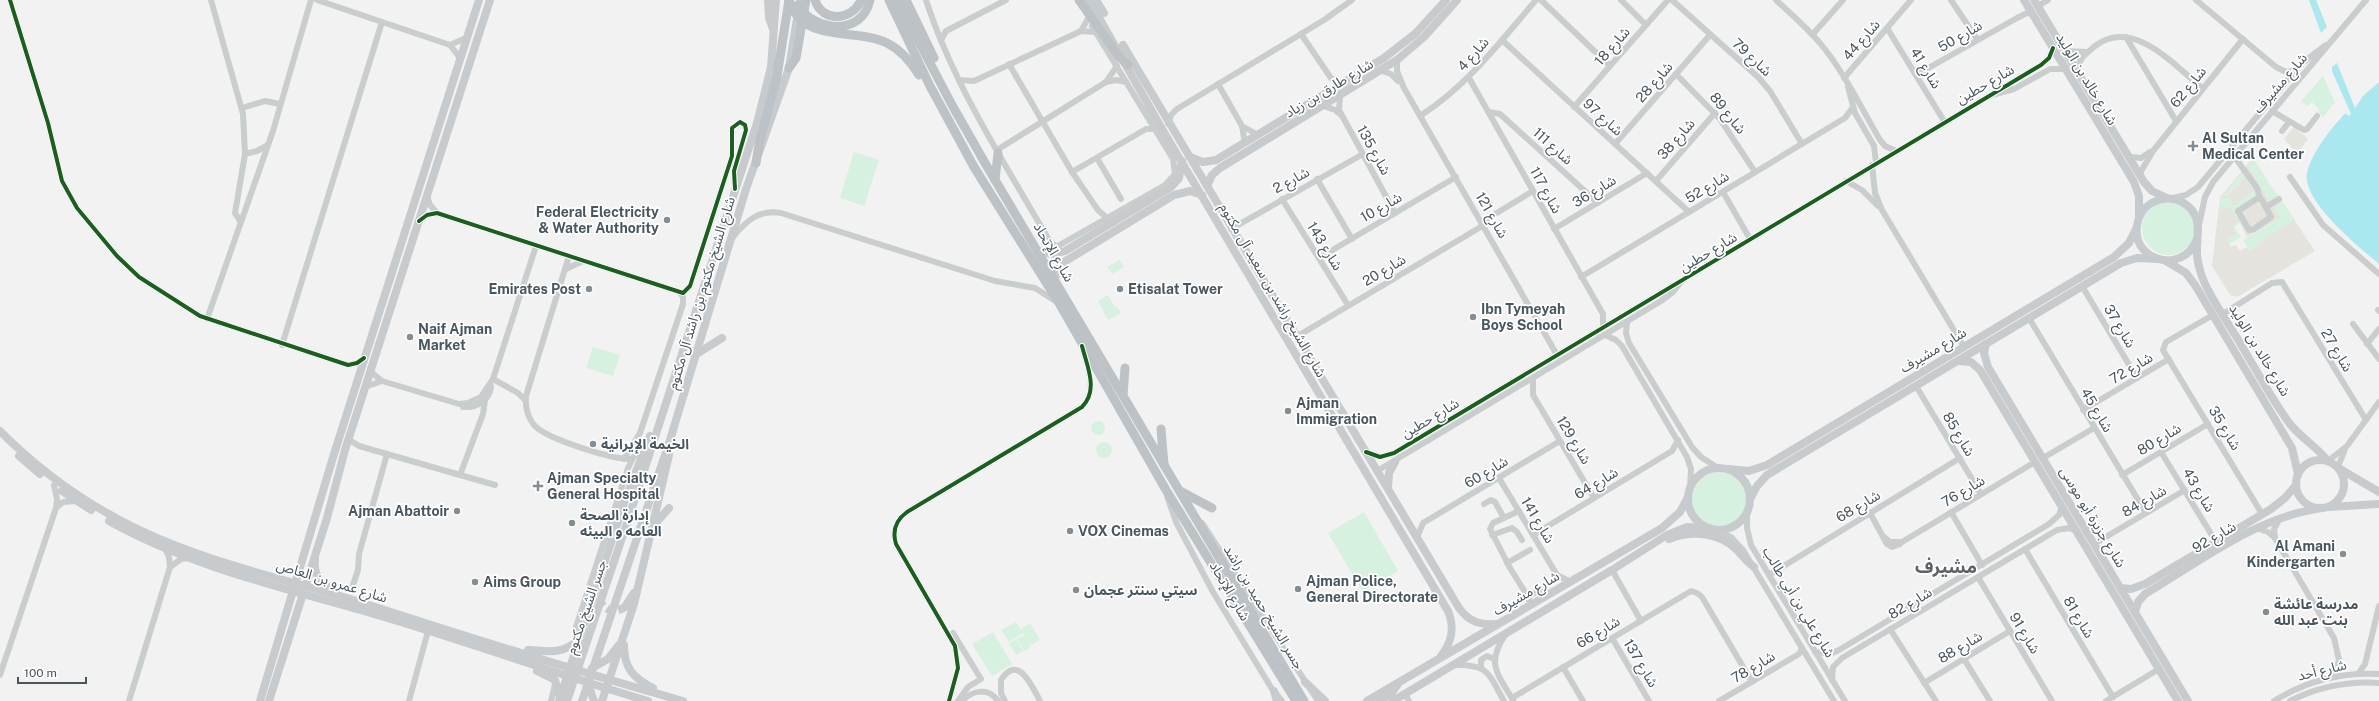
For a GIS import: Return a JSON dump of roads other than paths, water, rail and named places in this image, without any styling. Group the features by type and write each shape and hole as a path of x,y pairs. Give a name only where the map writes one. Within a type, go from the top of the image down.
{"highway":[{"path":"789,0 796,14 815,30 829,34 865,36 893,46 907,58 921,78 930,86"},
{"path":"756,163 759,144 777,76 789,0"},
{"path":"796,0 801,10 816,23 835,27 858,20 866,12 870,0"},
{"path":"789,68 796,58 806,0"},
{"path":"815,0 819,9 825,14 841,17 853,12 861,0"},
{"name":"شارع الإتحاد","path":"889,0 930,86 974,167 1059,303 1082,346 1189,528"},
{"name":"شارع الإتحاد","path":"897,0 952,106 1200,527"},
{"path":"906,0 950,89 952,106"},
{"path":"911,0 917,21"},
{"path":"1079,0 1089,18 1119,57 1128,65"},
{"path":"995,180 998,151"},
{"path":"1124,397 1125,368"},
{"path":"1161,429 1164,466"},
{"path":"1179,490 1212,508"},
{"name":"جسر الشيخ حميد بن راشد","path":"1200,527 1304,701"},
{"name":"جسر الشيخ حميد بن راشد","path":"1189,528 1296,701"}],"main road":[{"path":"260,701 292,591 364,358 479,0"},
{"path":"360,602 330,589 318,577 315,560 348,439 490,0"},
{"path":"768,0 769,18 774,32"},
{"name":"شارع الشيخ مكتوم بن راشد آل مكتوم","path":"628,520 768,85 776,0"},
{"name":"شارع الشيخ مكتوم بن راشد آل مكتوم","path":"642,524 698,353 746,189 789,68 800,0"},
{"name":"شارع الشيخ راشد بن سعيد آل مكتوم","path":"1089,0 1128,65 1162,127 1207,186 1231,229 1462,613 1478,624 1497,624"},
{"name":"شارع الشيخ راشد بن سعيد آل مكتوم","path":"1096,0 1160,110 1162,127"},
{"name":"شارع طارق بن زياد","path":"1207,186 1216,171 1237,153 1245,143 1384,58 1406,42 1446,0"},
{"name":"شارع طارق بن زياد","path":"1186,159 1203,162 1212,161 1237,153 1324,106 1398,60 1424,37 1457,0"},
{"name":"شارع خالد بن الوليد","path":"2031,3 2032,14 2065,69 2084,91 2152,191 2170,198"},
{"name":"شارع خالد بن الوليد","path":"2031,3 2066,51 2077,70 2084,91 2137,189 2140,203 2139,218"},
{"path":"450,123 451,110 461,77 456,69"},
{"path":"1344,83 1351,89"},
{"path":"1054,281 1061,265 1089,237 1167,189 1180,178 1186,159"},
{"name":"شارع الشيخ راشد بن سعيد آل مكتوم","path":"1186,159 1202,195 1448,611 1452,632 1448,646 1441,656"},
{"path":"1167,189 1170,193 1170,198"},
{"path":"1038,251 1054,254 1075,250 1185,191 1202,195"},
{"path":"2170,198 2188,206 2195,215 2198,226 2197,239 2190,251 2183,256 2165,261 2157,259 2147,253 2140,245 2136,229 2139,218 2148,205 2157,200 2170,198"},
{"path":"1110,216 1124,216"},
{"path":"1089,237 1097,224"},
{"name":"شارع مشيرف","path":"1729,469 1749,471 1762,468 2119,253 2129,243 2136,229"},
{"name":"شارع خالد بن الوليد","path":"2197,239 2197,256 2201,272 2223,314 2286,418 2303,438 2327,460"},
{"name":"شارع مشيرف","path":"1750,500 1757,486 1767,475 2082,286 2126,261 2137,258 2157,259"},
{"name":"شارع خالد بن الوليد","path":"2165,261 2180,268 2191,279 2292,448 2298,474"},
{"path":"698,353 722,338"},
{"name":"شارع جزيرة أبو موسى","path":"1986,344 1984,353 1985,363 2006,405 2039,460 2094,544 2188,701"},
{"name":"شارع جزيرة أبو موسى","path":"1958,361 1971,362 1978,367 2006,405"},
{"path":"1907,381 1914,387"},
{"path":"559,701 624,500 645,447 659,420"},
{"name":"شارع عمرو بن العاص","path":"0,431 52,477 119,520 189,551 277,581 292,591 428,631 494,654 516,655 569,667 609,686"},
{"name":"شارع عمرو بن العاص","path":"0,437 54,485 76,501 123,528 190,558 277,581 295,583 360,602 516,655 566,676"},
{"path":"602,701 609,686 640,581 667,466 670,440"},
{"path":"1348,440 1357,449 1371,469 1377,471"},
{"name":"شارع جزيرة أبو موسى","path":"2039,460 2062,507 2178,701"},
{"path":"2379,492 2327,460 2313,461 2301,468 2296,485 2297,491 2304,502 2309,506 2324,508 2379,504"},
{"path":"1389,492 1389,473 1395,462"},
{"path":"1718,468 1729,469 1736,473 1746,484 1750,500 1747,512 1734,526 1712,529 1693,517 1688,497 1690,488 1700,474 1718,468"},
{"path":"2324,508 2340,498 2344,491 2344,479 2339,468"},
{"name":"شارع 92","path":"2135,612 2141,598 2152,585 2216,542 2262,514 2284,498 2296,485"},
{"name":"شارع مشيرف","path":"1367,701 1497,624 1530,601 1553,593 1668,524 1680,512 1688,497"},
{"path":"653,526 669,508"},
{"name":"شارع 92","path":"2121,588 2136,588 2152,585 2255,528 2281,517 2324,508"},
{"name":"جسر الشيخ مكتوم","path":"567,701 628,520"},
{"name":"جسر الشيخ مكتوم","path":"582,701 642,524"},
{"name":"شارع مشيرف","path":"1393,701 1407,698 1454,665 1648,548 1667,534 1680,529 1695,527 1712,529"},
{"path":"270,700 304,586 323,529"},
{"path":"1648,548 1684,534 1708,535 1730,544 1754,567"},
{"path":"602,546 606,557"},
{"path":"288,605 287,596 277,581 292,574 303,556"},
{"path":"600,578 600,599"},
{"path":"624,607 640,581"},
{"path":"297,612 309,602 321,599"},
{"path":"585,600 590,608"},
{"path":"559,701 567,690 608,659 624,638"},
{"path":"624,638 625,660 630,673 637,680 663,695 683,701"},
{"path":"516,655 558,652 570,647 579,639"},
{"path":"579,639 579,656 593,698"},
{"path":"516,655 523,665 550,676 555,680 559,690 559,701"},
{"path":"566,676 586,676"},
{"path":"1360,701 1387,685 1399,681"},
{"path":"1380,701 1391,694 1399,681"},
{"path":"1305,682 1325,701"},
{"path":"567,690 579,686 587,689 593,698"},
{"path":"609,686 650,695 663,695"},
{"path":"609,686 648,701"},
{"path":"1274,692 1278,701"},
{"path":"624,701 636,701"}],"street":[{"path":"10,0 48,123 60,173 73,202 117,256 134,273 182,306 207,319 282,345 348,365 357,364 364,358"},
{"path":"211,0 242,108 245,154 235,213 241,222"},
{"path":"207,319 268,144 311,0"},
{"path":"317,0 450,45 460,58"},
{"path":"926,0 941,40 965,94 1049,240 1056,248 1066,251"},
{"path":"941,40 946,31 1006,0"},
{"path":"1056,248 1165,185 1173,179 1175,164 1162,127 1147,116 1089,18 1074,0"},
{"path":"1072,172 1146,130 1162,127 1177,109 1301,34 1352,0"},
{"name":"شارع 4","path":"1420,116 1450,95 1469,78 1536,0"},
{"path":"1541,0 1610,66"},
{"path":"1621,0 1646,25"},
{"name":"شارع 18","path":"1574,107 1668,0"},
{"name":"شارع 79","path":"1672,0 1764,84 1802,144"},
{"path":"1776,0 1813,34 1844,78 1882,143 1896,150"},
{"path":"1813,34 1843,0"},
{"name":"شارع 44","path":"1844,78 1911,0"},
{"path":"1951,0 1977,39"},
{"name":"شارع 50","path":"2017,18 2031,3 2048,0"},
{"path":"2196,0 2289,77 2292,83 2291,89"},
{"name":"شارع مشيرف","path":"2198,226 2208,189 2234,156 2366,0"},
{"name":"شارع 50","path":"1916,75 1977,39 2027,13 2032,14"},
{"path":"1081,32 1089,18"},
{"path":"282,345 382,22"},
{"path":"936,27 946,31"},
{"name":"شارع 41","path":"1887,28 1944,121"},
{"path":"965,94 974,81 1009,64 1081,32 1096,32"},
{"path":"1301,34 1333,80 1344,83"},
{"name":"شارع 28","path":"1615,144 1710,35"},
{"path":"2066,51 2079,54 2087,52 2107,40 2126,37 2152,47 2202,88"},
{"path":"2126,37 2176,121"},
{"path":"450,45 466,38"},
{"name":"شارع مشيرف","path":"2170,198 2186,195 2198,187 2289,77 2334,38"},
{"name":"شارع 62","path":"2140,173 2153,151 2176,121 2243,39"},
{"name":"شارع 97","path":"1502,40 1689,212"},
{"name":"شارع حطين","path":"1366,452 1380,457 1389,456 1944,121 2045,62 2053,48"},
{"path":"2077,70 2079,61 2087,52"},
{"name":"شارع 121","path":"1398,60 1397,71 1404,88 1483,223 1557,355"},
{"path":"1009,64 1072,172 1098,210 1110,216"},
{"path":"1106,82 1118,66"},
{"path":"2276,67 2286,72 2296,70"},
{"path":"2276,67 2282,76 2282,86"},
{"name":"شارع حطين","path":"1983,98 2014,89 2050,69 2065,69"},
{"path":"1326,71 1330,81 1329,92"},
{"name":"شارع 121","path":"1382,71 1394,76 1404,88"},
{"name":"شارع 89","path":"1676,74 1715,113 1731,133 1755,172"},
{"name":"شارع 117","path":"1469,78 1602,314 1603,328"},
{"path":"959,80 974,81"},
{"path":"998,151 1042,121 1106,82 1116,80 1126,82"},
{"path":"1218,84 1242,126 1245,143"},
{"path":"1847,85 1853,107 1874,146 1875,193 1882,210 1964,347"},
{"name":"شارع 135","path":"1340,96 1338,108 1395,213"},
{"path":"242,108 265,101 280,104"},
{"path":"1146,130 1149,104"},
{"name":"شارع 135","path":"1324,106 1335,110 1344,120"},
{"name":"شارع 52","path":"1581,277 1845,118 1853,107"},
{"path":"1160,110 1177,109"},
{"path":"2272,111 2289,122 2306,129 2317,116"},
{"name":"شارع 111","path":"1489,112 1500,114 1598,203"},
{"name":"شارع 38","path":"1656,181 1715,113"},
{"path":"1845,118 1858,118"},
{"path":"418,221 427,215 437,213 680,293 687,291 690,286 732,156 732,128 740,122 746,125 746,130 734,171 735,190"},
{"path":"2282,131 2289,122"},
{"path":"1242,126 1258,135"},
{"path":"245,154 258,151 268,144"},
{"path":"2130,157 2141,158 2153,151"},
{"name":"شارع 2","path":"1231,229 1363,154"},
{"path":"2234,156 2257,188 2260,198 2271,215 2270,219 2254,229 2247,228 2238,210 2260,198"},
{"path":"1096,158 1121,199"},
{"name":"شارع 36","path":"1554,229 1647,173"},
{"name":"شارع 10","path":"1319,258 1456,177"},
{"path":"2290,177 2323,225 2379,274"},
{"path":"1317,179 1352,239"},
{"path":"1846,181 1862,190 1882,210"},
{"name":"شارع 20","path":"1296,337 1533,191"},
{"path":"1723,192 1750,239"},
{"path":"427,196 430,205 437,213"},
{"name":"شارع 143","path":"1282,199 1348,305"},
{"path":"2266,207 2279,199"},
{"path":"1097,224 1098,210"},
{"path":"733,237 744,223 756,215 770,212 781,213 995,281 1028,286 1059,303"},
{"path":"460,475 484,410 485,400 491,391 492,381 536,246"},
{"path":"525,400 569,256"},
{"path":"566,269 584,261"},
{"name":"شارع حطين","path":"1377,471 1395,462 1648,310 1668,297 1682,280"},
{"name":"شارع 27","path":"2223,314 2276,281 2282,282 2366,420"},
{"name":"شارع 37","path":"2082,286 2137,378"},
{"path":"624,459 640,433 683,304 683,297 680,293"},
{"path":"1646,301 1649,306 1648,310"},
{"path":"1602,314 1614,321"},
{"name":"شارع 72","path":"2084,410 2137,378 2168,357 2164,347 2166,342 2213,315"},
{"name":"شارع 45","path":"2029,318 2146,513"},
{"path":"1627,322 1626,333 1633,349 1692,447 1701,457 1718,468"},
{"path":"2353,324 2379,359"},
{"path":"2367,344 2379,329"},
{"path":"1605,335 1616,340 1626,352 1684,450 1691,469 1690,488"},
{"path":"949,701 958,660 955,646 943,622 896,544 894,538 895,526 907,512 1082,407 1089,398 1091,386 1082,346"},
{"path":"1626,352 1629,348 1633,349"},
{"name":"شارع 35","path":"2168,357 2262,514"},
{"path":"348,365 358,378"},
{"path":"370,371 382,381 461,407 485,400"},
{"path":"1518,388 1533,395 1533,379"},
{"path":"365,387 382,381"},
{"path":"492,381 518,393 525,400 531,421 544,433 606,455 624,459 632,459"},
{"path":"476,402 484,394 492,381"},
{"name":"شارع 85","path":"1914,387 1960,458 1981,494"},
{"name":"شارع 129","path":"1533,395 1594,498"},
{"path":"476,402 480,421"},
{"path":"2339,468 2347,446 2379,402"},
{"path":"1429,441 1428,436 1445,422"},
{"name":"شارع 80","path":"2122,475 2208,424"},
{"name":"شارع 76","path":"1870,513 1883,536 1893,543 1904,540 2094,428"},
{"path":"348,439 356,445 495,485"},
{"path":"1672,451 1678,440"},
{"name":"شارع 60","path":"1423,523 1560,441"},
{"path":"2327,460 2347,446"},
{"path":"579,639 575,629 602,546 632,459 645,447"},
{"name":"شارع 64","path":"1533,535 1672,451 1684,450"},
{"name":"شارع 43","path":"2161,452 2216,542"},
{"path":"352,588 358,570 359,554 387,454"},
{"name":"شارع 68","path":"1769,575 1960,458"},
{"name":"شارع 141","path":"1499,478 1557,575"},
{"path":"0,675 1,665 56,508 57,498 54,485"},
{"name":"شارع الإتحاد","path":"1166,490 1176,522 1213,592 1274,692 1282,701"},
{"name":"شارع 84","path":"2094,544 2185,490"},
{"path":"1484,504 1493,500 1504,518"},
{"path":"56,508 63,502 76,501"},
{"name":"شارع 82","path":"1815,652 1830,654 1860,638 2040,530 2056,519 2062,507"},
{"path":"1519,511 1491,526 1492,535 1530,601"},
{"name":"شارع علي بن أبي طالب","path":"1747,512 1748,537 1844,701"},
{"path":"1951,512 1982,565"},
{"name":"شارع الإتحاد","path":"1193,515 1213,537 1318,701"},
{"path":"2275,538 2274,529 2281,517"},
{"path":"1407,522 1423,523 1416,538"},
{"path":"1492,535 1512,528 1517,532 1522,540"},
{"name":"شارع 82","path":"1832,680 1835,664 1863,645 2044,537 2061,528 2077,531"},
{"path":"2255,528 2264,530 2275,538 2331,632 2337,649 2339,665 2344,675"},
{"name":"شارع علي بن أبي طالب","path":"1712,529 1738,543 1754,567 1834,701"},
{"path":"2040,530 2046,532 2044,537"},
{"path":"129,701 170,567 169,556 164,547"},
{"name":"شارع 81","path":"2025,549 2113,696"},
{"path":"1507,563 1530,550"},
{"path":"170,567 181,559 190,558"},
{"path":"1612,570 1641,621"},
{"path":"1553,593 1557,575 1571,582"},
{"path":"1961,577 1965,581 1964,585"},
{"name":"شارع 91","path":"1978,577 2052,701"},
{"name":"شارع 66","path":"1513,699 1563,667 1688,592 1697,593 1702,597 1752,682"},
{"path":"1780,610 1783,605 1787,605"},
{"path":"2358,674 2365,664 2379,606"},
{"path":"943,622 949,628 981,679 968,687 958,701"},
{"path":"1890,629 1936,701"},
{"path":"409,701 428,631"},
{"name":"شارع 88","path":"1924,683 2010,631"},
{"path":"1506,634 1497,647 1494,659 1495,668 1513,699"},
{"name":"شارع 137","path":"1612,638 1649,701"},
{"path":"1860,638 1863,645"},
{"path":"1802,648 1799,654 1806,654"},
{"name":"شارع 78","path":"1719,701 1799,654"},
{"path":"1481,667 1481,660 1483,657 1487,656 1494,659"},
{"path":"1964,659 1990,701"},
{"path":"2365,664 2370,674"},
{"path":"1454,665 1473,665 1481,667 1487,673 1504,701"},
{"path":"2335,677 2339,665"},
{"path":"1563,667 1583,701"},
{"path":"2106,701 2159,669"},
{"path":"1005,701 1001,693 1001,680 1008,671 1013,670 1023,673 1040,701"},
{"name":"شارع أحد","path":"2274,701 2302,686 2335,677 2358,674 2379,674"},
{"path":"550,701 555,690 555,680"},
{"path":"1305,682 1312,701"},
{"name":"شارع أحد","path":"2290,701 2331,686 2355,683 2379,683"},
{"path":"962,701 971,693 982,691 992,695 998,701"}],"water":[{"path":"2309,0 2316,0 2327,27 2321,33"},
{"path":"2337,63 2355,108 2363,96 2379,82 2379,264 2348,237 2326,215 2317,203 2307,181 2307,173 2310,164 2320,145 2346,113 2348,116 2351,114 2332,71 2332,67"}],"tunnel":[{"path":"600,599 607,609 613,611 625,607"}],"place":[{"name":"Al Sultan Medical Center","path":"2193,146"},
{"name":"Federal Electricity & Water Authority","path":"667,220"},
{"name":"Emirates Post","path":"589,289"},
{"name":"Etisalat Tower","path":"1120,289"},
{"name":"Ibn Tymeyah Boys School","path":"1473,317"},
{"name":"Naif Ajman Market","path":"410,337"},
{"name":"Ajman Immigration","path":"1288,411"},
{"name":"الخيمة الإيرانية","path":"593,444"},
{"name":"Ajman Specialty General Hospital","path":"538,486"},
{"name":"Ajman Abattoir","path":"457,511"},
{"name":"إدارة الصحة العامه و البيئه","path":"572,523"},
{"name":"VOX Cinemas","path":"1070,531"},
{"name":"Al Amani Kindergarten","path":"2343,554"},
{"name":"Aims Group","path":"475,582"},
{"name":"Ajman Police, General Directorate","path":"1298,589"},
{"name":"سيتي سنتر عجمان","path":"1076,590"},
{"name":"مدرسة عائشة بنت عبد الله","path":"2266,612"}],"district":[{"name":"مشيرف","path":"1946,566"}]}
